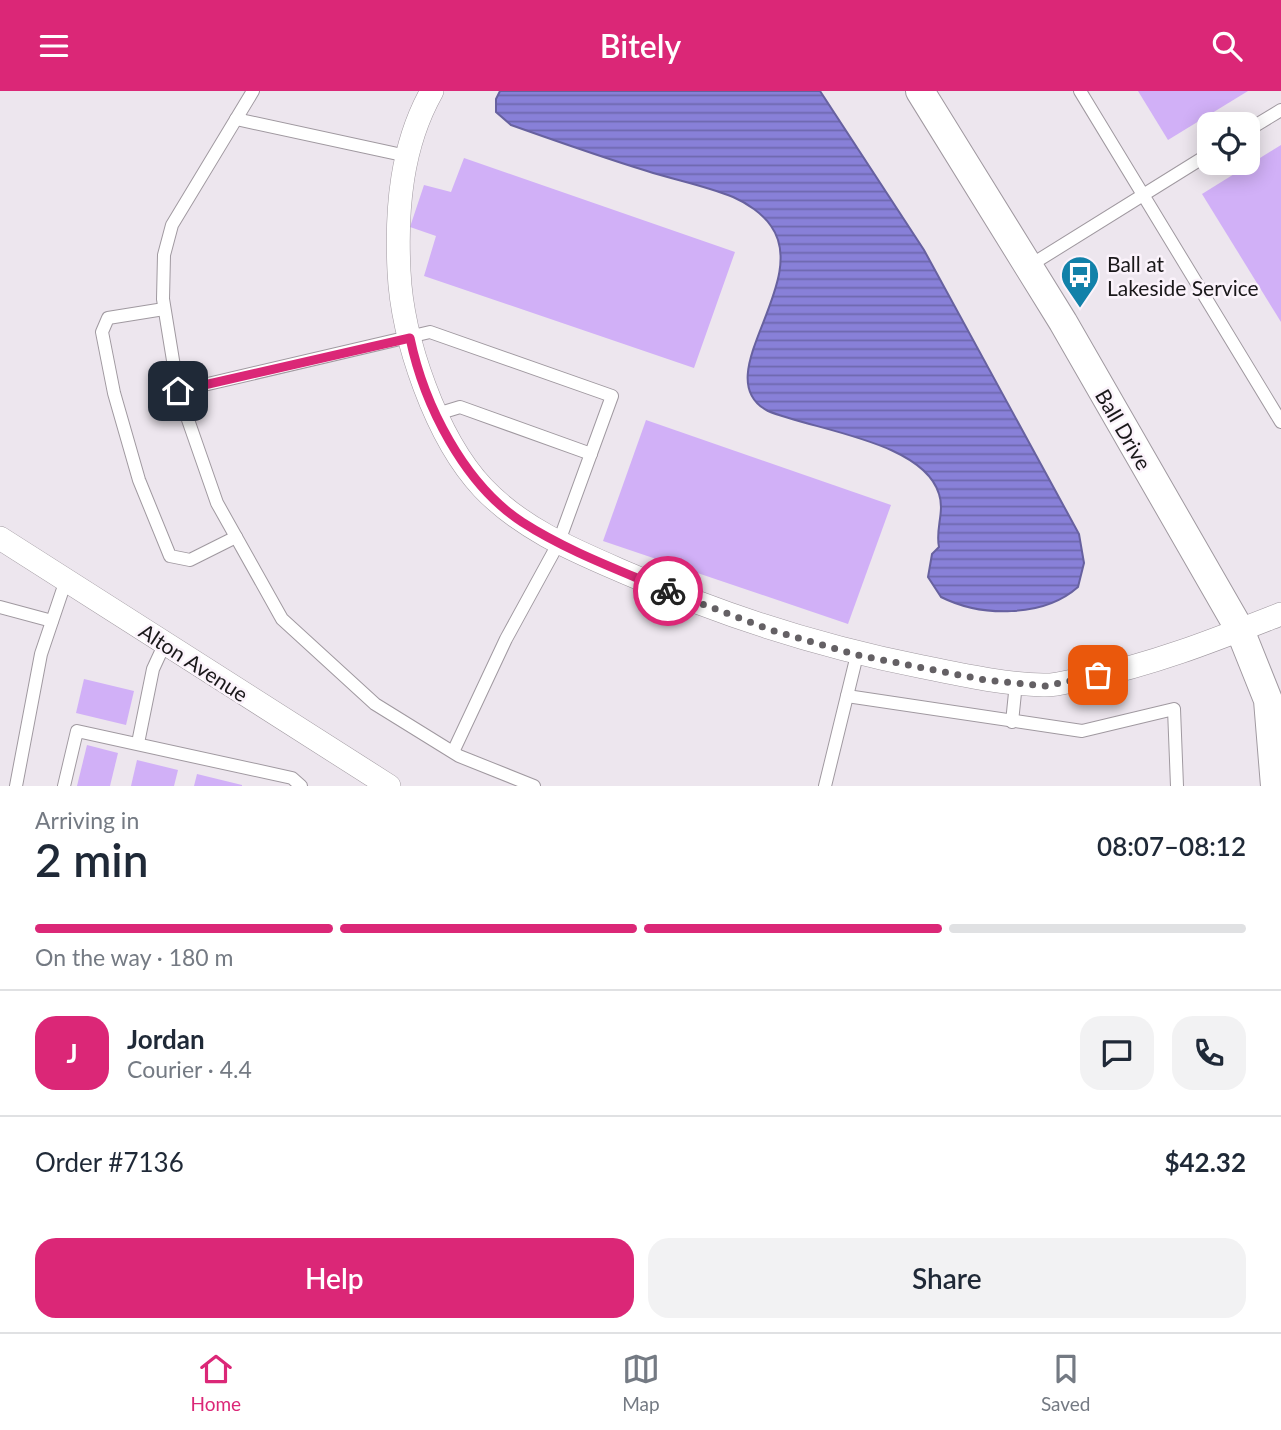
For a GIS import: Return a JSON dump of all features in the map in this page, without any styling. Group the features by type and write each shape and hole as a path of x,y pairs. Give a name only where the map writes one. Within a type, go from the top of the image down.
{"street":[{"path":"432,91 407,156 400,183 400,294 410,338 437,414 482,487 520,520 558,544 745,621 857,655 985,680 1046,686 1124,670 1193,649 1281,614"},
{"name":"Ball Drive","path":"920,91 1029,267 1240,630 1268,700 1275,786"},
{"name":"Alton Avenue","path":"0,538 389,786"}],"lane":[{"path":"253,91 172,225 164,255 164,309 178,391 217,503 282,619 375,704 453,752 534,786"},
{"path":"1080,91 1281,422"},
{"path":"1260,123 1281,110"},
{"path":"236,119 407,156"},
{"path":"1029,267 1197,161"},
{"path":"164,309 108,318 102,332 114,393 139,480 170,555 190,560 236,537"},
{"path":"178,391 430,332 612,396 558,544 506,639 453,752"},
{"path":"437,414 460,407 591,454"},
{"path":"16,786 41,654 66,580"},
{"path":"0,607 52,621"},
{"path":"138,743 153,669 165,643"},
{"path":"825,786 857,655"},
{"path":"1012,722 1016,683"},
{"path":"847,696 1082,731 1174,709 1177,786"},
{"path":"64,786 78,731 292,778 301,786"}],"shaded area":[{"path":"500,91 820,91 924,250 1079,534 1084,563 1078,587 1047,604 1011,611 974,608 941,597 928,577 932,554 939,547 941,507 939,494 929,476 912,461 890,449 768,411 752,396 748,376 752,353 779,274 780,249 768,222 749,206 723,193 613,160 511,125 496,112 496,99"}],"building":[{"path":"1138,91 1248,91 1214,112 1197,112 1197,122 1168,140"},
{"path":"1281,145 1281,322 1202,194 1233,175 1260,175 1260,158"},
{"path":"464,158 735,252 694,368 424,276 436,236 410,227 424,185 451,192"},
{"path":"646,420 891,505 848,624 603,541"},
{"path":"84,679 134,691 126,725 76,713"},
{"path":"87,745 118,753 110,786 77,786"},
{"path":"137,760 178,770 174,786 131,786"},
{"path":"197,774 242,785 242,786 194,786"}],"way so far":[{"path":"668,591 771,630 857,655 985,680 1046,686 1098,675"}],"place":[{"name":"Ball at Lakeside Service","path":"1080,309"}],"route":[{"path":"178,391 410,338 428,393 446,432 482,487 520,520 558,544 668,591"}]}
